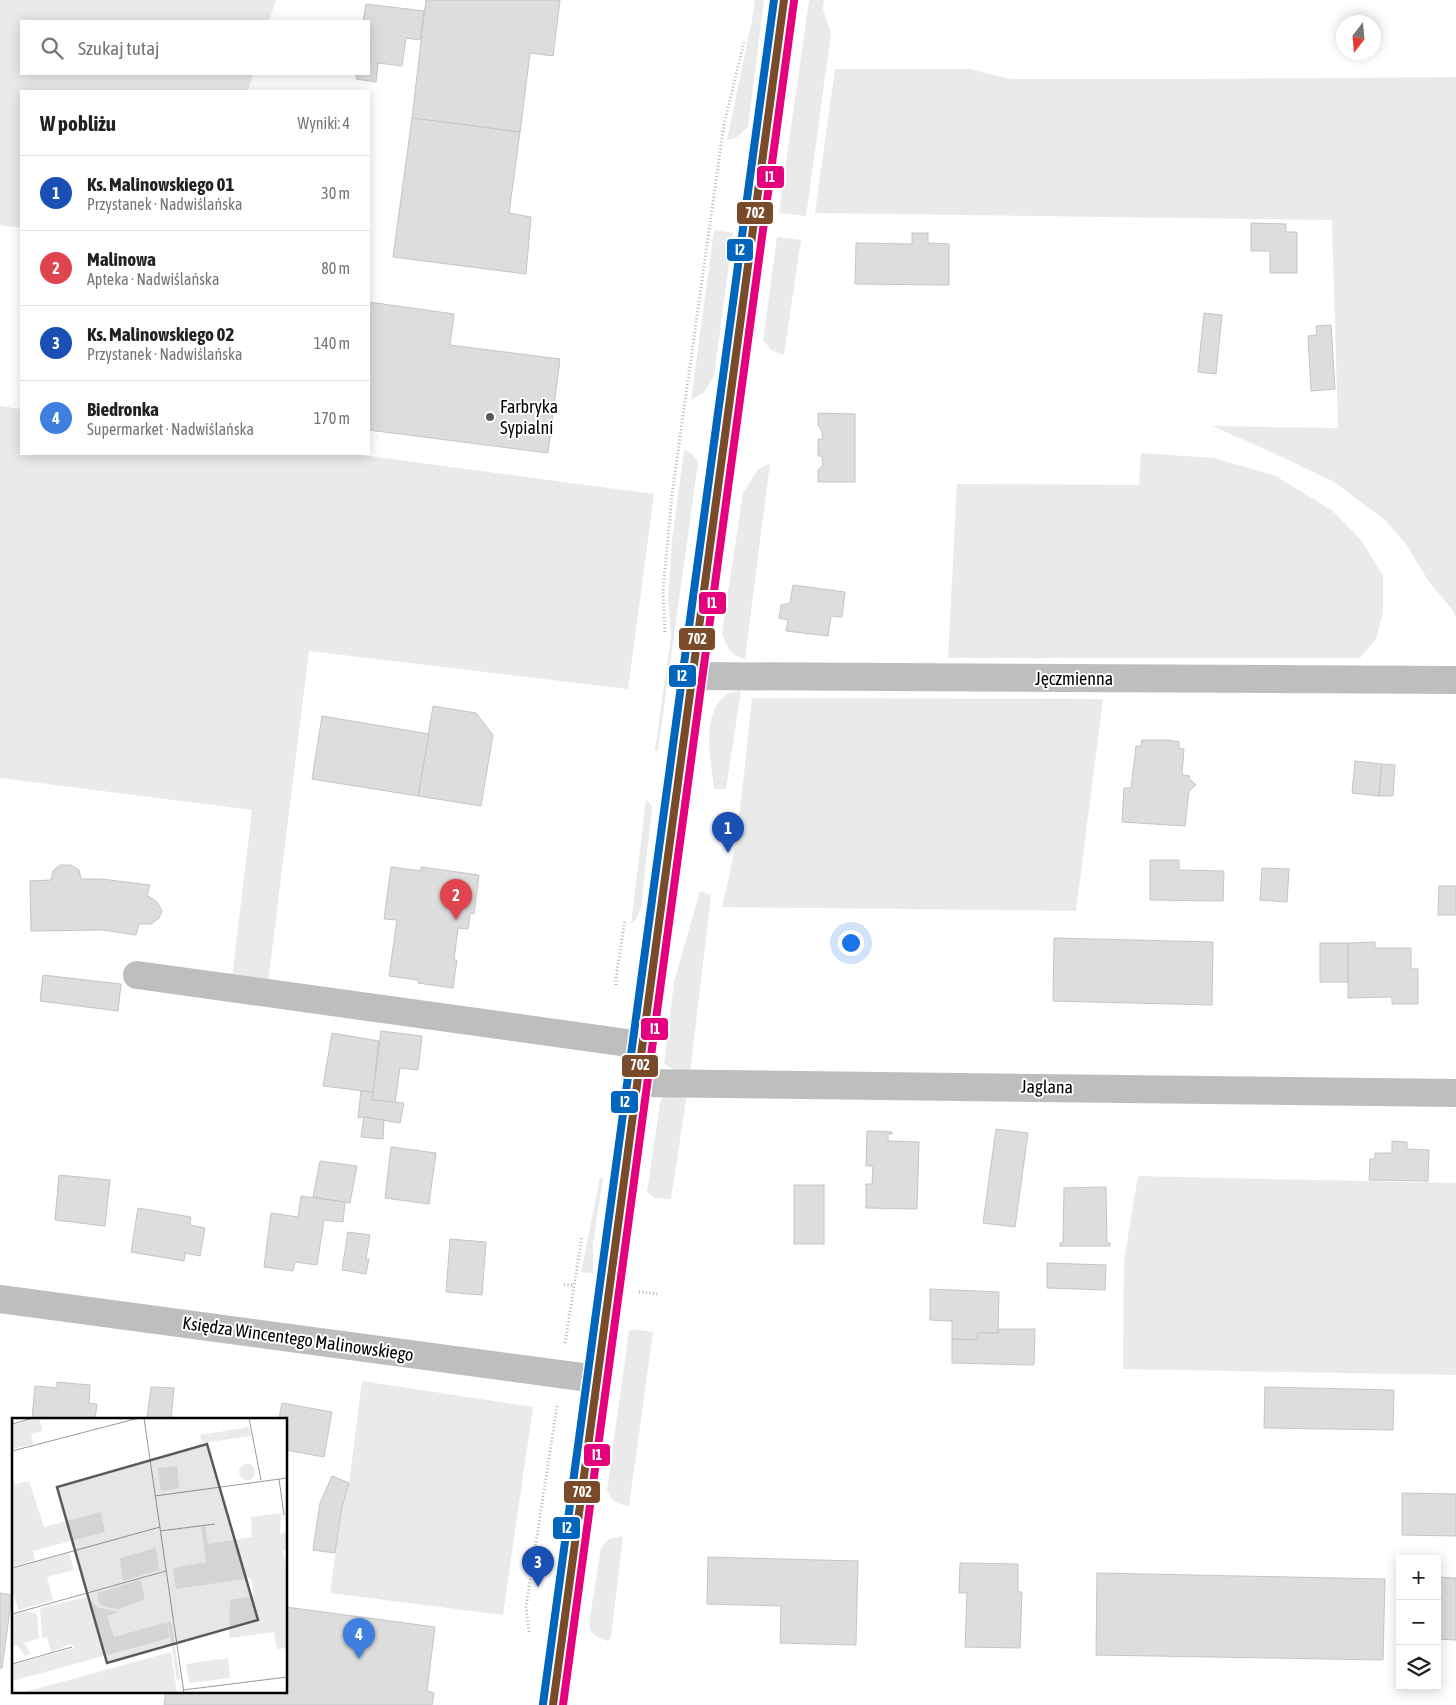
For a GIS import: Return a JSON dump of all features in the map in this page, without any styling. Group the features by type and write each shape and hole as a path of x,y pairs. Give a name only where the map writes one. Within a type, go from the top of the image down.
{"main road":[{"path":"553,1705 784,0"}],"street":[{"name":"Jęczmienna","path":"692,676 1456,680"},
{"path":"138,975 642,1045"},
{"name":"Jaglana","path":"637,1082 1456,1092"},
{"name":"Księdza Wincentego Malinowskiego","path":"0,1298 597,1379"}],"path":[{"path":"665,637 663,592 672,494 724,124 745,38"},
{"path":"617,994 616,977 626,913"},
{"path":"529,1634 526,1608 584,1226"},
{"path":"637,1291 660,1294"}],"shaded area":[{"path":"0,0 276,0 269,20 20,20 20,75 253,75 248,90 20,90 20,228 0,225"},
{"path":"755,0 764,0 748,127 736,138 727,140 752,20"},
{"path":"809,0 824,0 823,9 831,34 806,216 779,213"},
{"path":"835,69 969,69 1011,79 1456,77 1456,617 1452,609 1429,582 1406,544 1385,520 1334,482 1212,426 1338,428 1332,220 815,213"},
{"path":"714,230 733,233 714,376 704,392 691,400"},
{"path":"777,237 801,240 784,355 771,350 763,340"},
{"path":"0,406 20,409 20,455 362,455 654,494 628,689 309,651 268,983 232,978 252,810 0,778"},
{"path":"684,450 693,455 698,463 658,751 655,750 671,637 668,600 672,541"},
{"path":"1141,453 1214,458 1276,476 1333,511 1361,540 1383,576 1383,612 1376,639 1360,658 948,658 957,484 1139,485"},
{"path":"770,463 745,659 729,650 722,632 743,493 758,469"},
{"path":"741,691 726,789 714,789 709,739 713,714 718,703 726,695"},
{"path":"752,698 1103,699 1076,911 722,907 737,829"},
{"path":"646,800 652,807 641,907 637,918 631,924"},
{"path":"700,891 711,895 690,1073 664,1064 674,982"},
{"path":"687,1094 671,1199 654,1198 647,1192 660,1103 663,1095"},
{"path":"1138,1176 1456,1183 1456,1375 1123,1369 1124,1261"},
{"path":"603,1177 593,1245 593,1273 581,1272 600,1178"},
{"path":"634,1329 653,1332 629,1506 615,1502 607,1490 629,1331"},
{"path":"362,1381 533,1407 503,1615 330,1593 342,1507 349,1483"},
{"path":"623,1536 611,1637 608,1641 601,1639 591,1632 589,1623 601,1548 609,1539"}],"building":[{"path":"426,0 560,0 553,56 530,53 520,132 412,118"},
{"path":"366,4 424,11 420,40 406,38 402,66 378,63 376,82 356,79 357,75 370,75 370,20 363,20"},
{"path":"412,118 520,132 509,213 531,217 526,274 393,257"},
{"path":"1251,223 1286,224 1286,232 1297,232 1297,273 1270,273 1270,251 1251,251"},
{"path":"912,233 928,233 928,243 949,244 949,285 855,284 856,243 912,244"},
{"path":"370,302 454,314 450,345 560,359 548,453 370,430"},
{"path":"1204,313 1222,315 1216,374 1198,372"},
{"path":"1331,325 1335,389 1311,391 1308,336 1317,335 1316,326"},
{"path":"818,413 855,414 855,482 818,482 818,470 823,465 822,456 818,456 818,439 823,439 822,431 818,425"},
{"path":"793,585 845,592 842,617 831,616 828,636 786,631 788,620 779,618 781,605 790,603"},
{"path":"433,706 476,713 493,735 481,806 418,796"},
{"path":"322,716 429,734 418,796 312,779"},
{"path":"1142,740 1179,742 1179,748 1184,749 1182,775 1190,776 1189,778 1196,785 1189,791 1185,826 1122,822 1124,788 1131,788 1136,746 1141,746"},
{"path":"1355,761 1382,764 1379,796 1352,793"},
{"path":"1382,764 1395,765 1393,796 1379,796"},
{"path":"1150,860 1179,860 1179,870 1224,871 1223,901 1150,900"},
{"path":"60,865 71,865 79,870 81,879 102,879 150,885 147,895 157,902 162,911 159,918 151,924 139,924 136,935 103,930 31,931 30,881 51,880 53,871"},
{"path":"391,867 421,871 421,867 479,875 474,914 470,913 468,929 458,928 454,960 457,960 453,988 418,983 418,980 389,976 397,920 384,919"},
{"path":"1262,868 1289,869 1287,902 1260,900"},
{"path":"1439,886 1456,886 1456,915 1438,915"},
{"path":"1054,938 1213,942 1212,1005 1053,1001"},
{"path":"1375,942 1375,948 1411,948 1411,969 1418,969 1418,1004 1392,1004 1392,997 1348,998 1348,943"},
{"path":"1320,943 1348,943 1348,982 1320,982"},
{"path":"43,975 121,984 118,1011 40,1001"},
{"path":"381,1031 422,1036 418,1070 400,1068 395,1103 372,1100"},
{"path":"332,1033 379,1041 373,1092 323,1086"},
{"path":"361,1091 373,1092 372,1100 404,1103 400,1123 364,1117 358,1118"},
{"path":"364,1117 384,1120 383,1139 361,1137"},
{"path":"996,1129 1028,1133 1015,1227 983,1223"},
{"path":"867,1131 892,1132 892,1134 888,1134 888,1141 919,1142 917,1209 866,1208 866,1184 872,1184 873,1166 866,1166"},
{"path":"1392,1141 1407,1142 1407,1149 1429,1150 1428,1181 1369,1180 1370,1159 1375,1159 1375,1153 1392,1153"},
{"path":"391,1147 436,1153 429,1204 385,1198"},
{"path":"320,1161 357,1166 350,1203 313,1197"},
{"path":"59,1175 110,1180 105,1226 55,1220"},
{"path":"794,1185 824,1185 824,1244 794,1244"},
{"path":"1106,1187 1107,1243 1110,1243 1110,1246 1060,1246 1060,1243 1063,1243 1064,1188"},
{"path":"301,1196 345,1202 343,1222 324,1220 317,1265 295,1262 293,1271 264,1267 271,1213 298,1217"},
{"path":"138,1208 191,1217 190,1225 205,1228 200,1256 185,1253 184,1261 131,1252"},
{"path":"348,1232 370,1235 366,1259 369,1259 366,1274 342,1270"},
{"path":"450,1239 486,1242 482,1295 446,1292"},
{"path":"1047,1263 1106,1265 1105,1290 1047,1288"},
{"path":"930,1289 999,1292 998,1333 978,1333 977,1340 952,1339 952,1321 930,1320"},
{"path":"999,1329 1035,1329 1034,1365 952,1363 952,1339 977,1340 978,1333 998,1333"},
{"path":"57,1382 90,1385 89,1403 97,1404 95,1418 32,1418 35,1386 57,1388"},
{"path":"151,1387 174,1388 171,1418 147,1418"},
{"path":"1265,1387 1394,1390 1393,1430 1264,1428"},
{"path":"282,1403 332,1412 324,1457 288,1450 288,1418 279,1418"},
{"path":"332,1476 349,1483 342,1507 335,1553 313,1550 320,1503"},
{"path":"1402,1493 1456,1494 1456,1536 1402,1535"},
{"path":"708,1557 858,1561 856,1645 780,1643 781,1606 707,1604"},
{"path":"960,1563 1018,1564 1018,1592 1022,1592 1020,1648 965,1647 967,1593 959,1593"},
{"path":"1097,1573 1385,1579 1383,1660 1096,1655"},
{"path":"1441,1577 1456,1578 1456,1640 1441,1639"},
{"path":"0,1593 12,1595 2,1668 0,1668"},
{"path":"288,1607 435,1627 427,1691 434,1693 432,1705 164,1705 166,1692 288,1692"}],"transit line":[{"name":"I2","path":"543,1704 774,0"},
{"name":"702","path":"553,1705 784,0"},
{"name":"I1","path":"563,1705 794,1"}],"place":[{"name":"Farbryka Sypialni","path":"490,417"},
{"name":"Ks. Malinowskiego 01","path":"728,853"},
{"name":"Malinowa","path":"456,920"},
{"name":"Ks. Malinowskiego 02","path":"538,1587"},
{"name":"Biedronka","path":"359,1659"}]}
